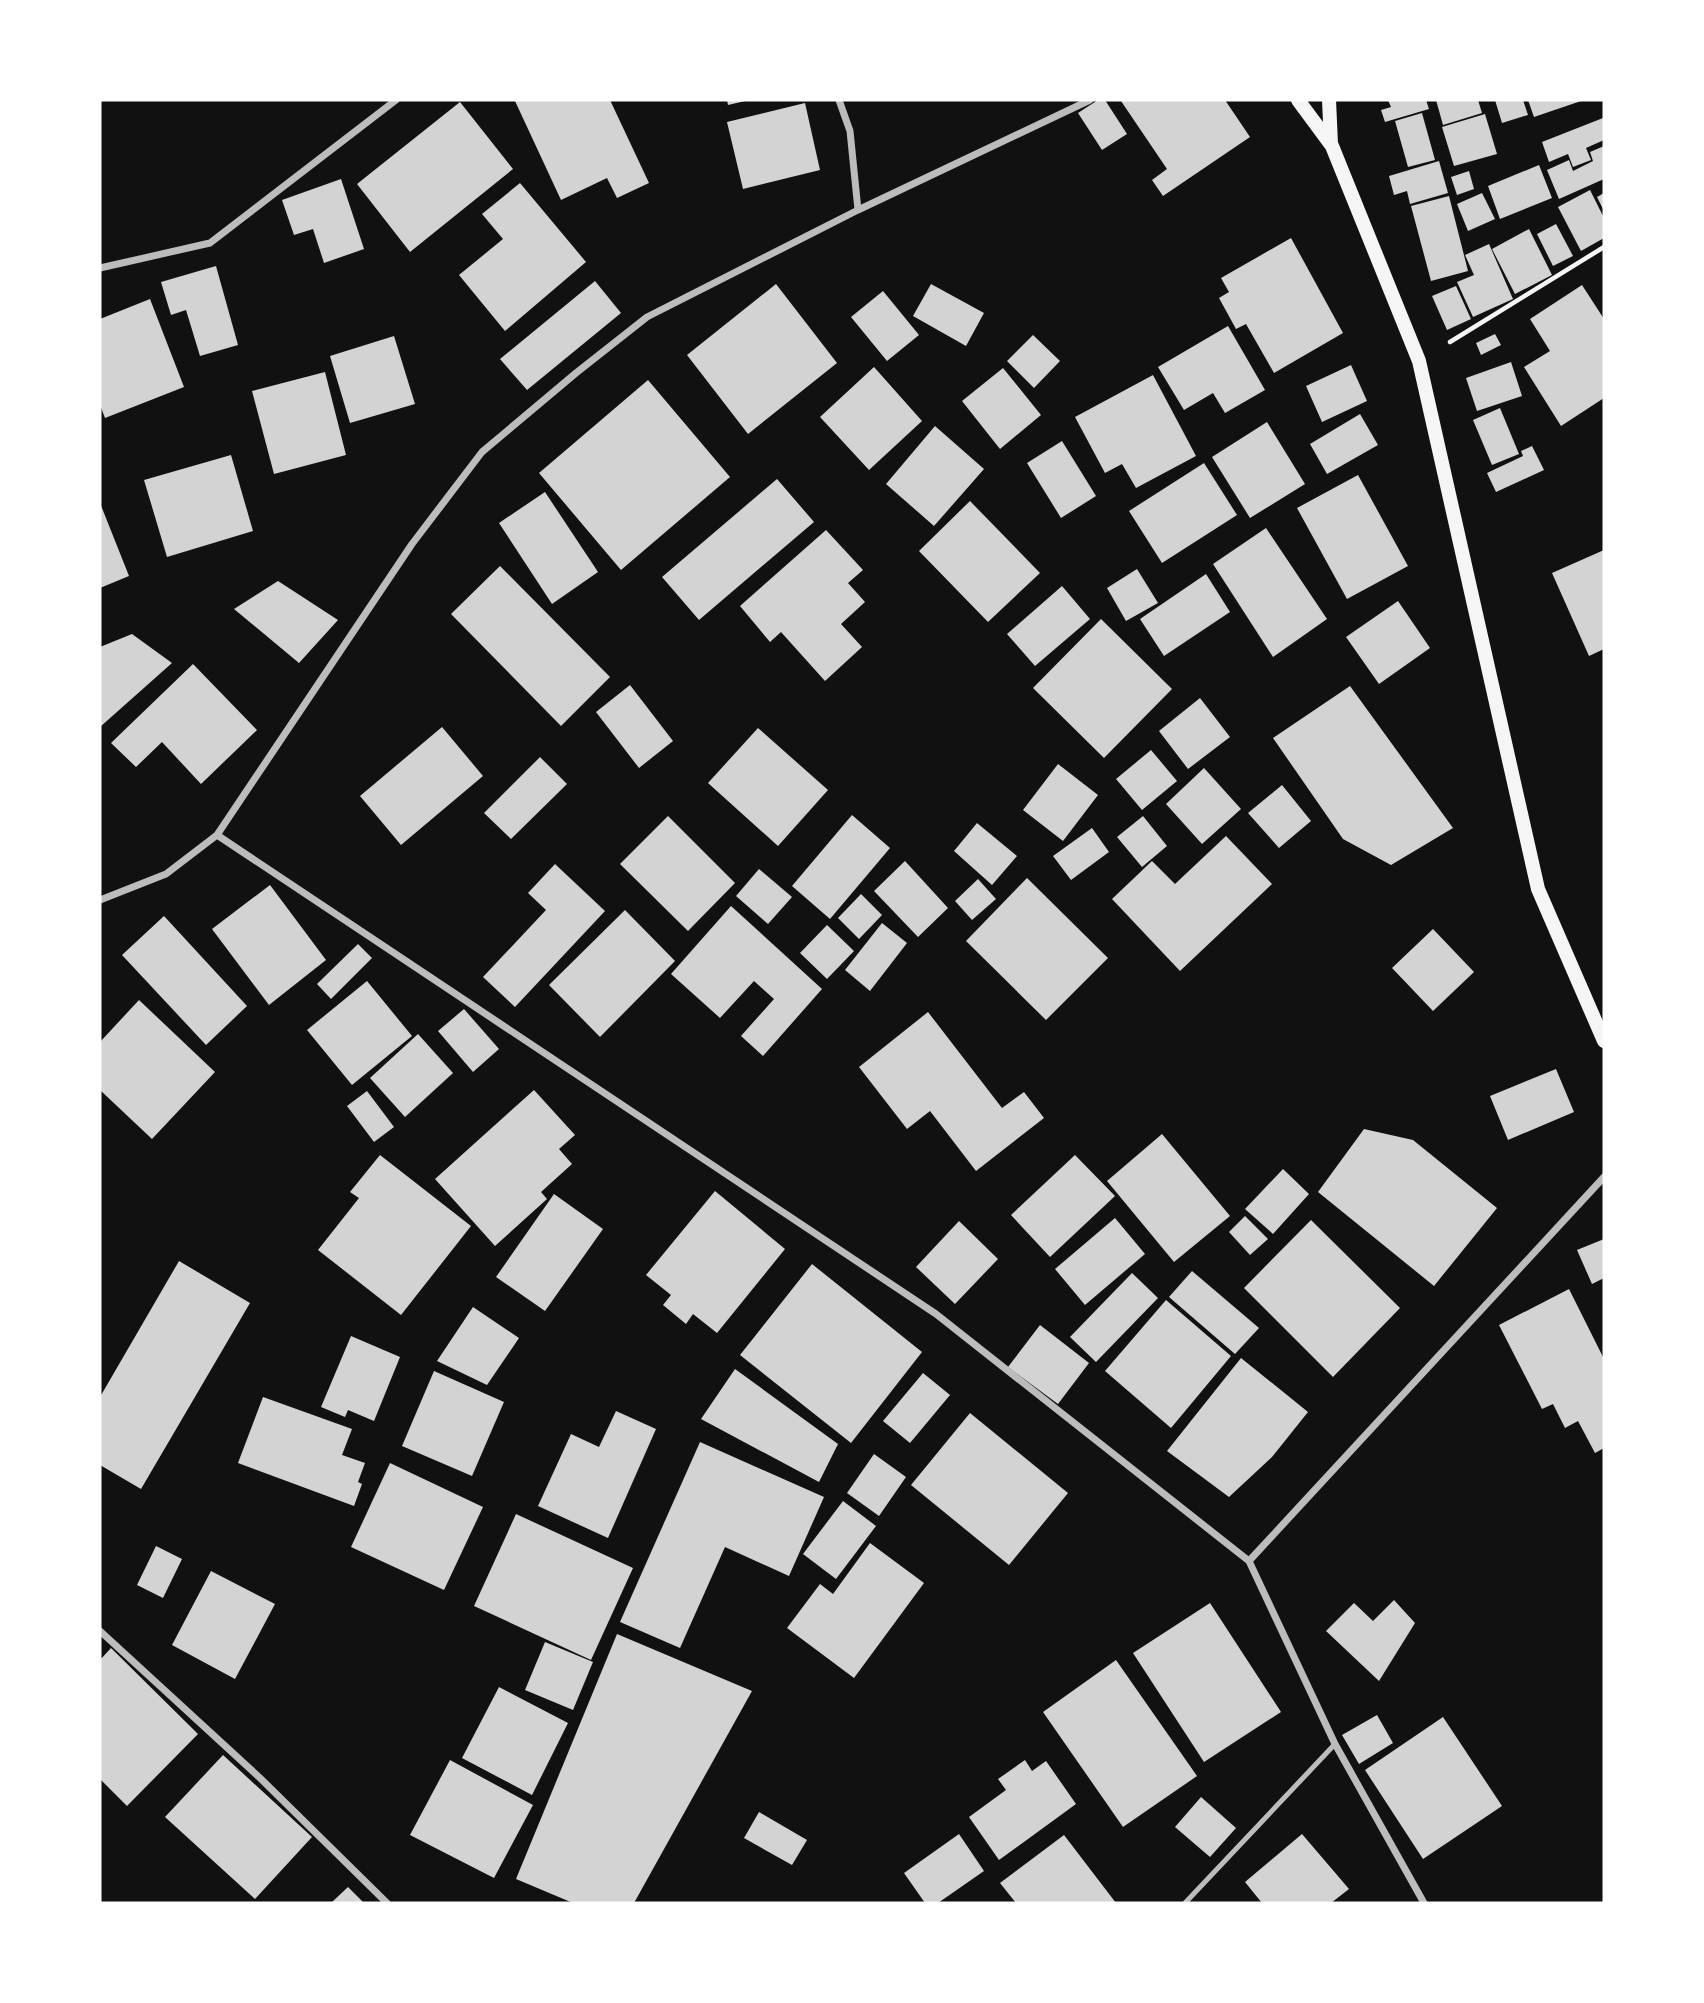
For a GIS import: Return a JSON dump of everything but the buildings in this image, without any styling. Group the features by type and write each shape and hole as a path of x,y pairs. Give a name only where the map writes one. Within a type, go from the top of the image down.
{"main road":[{"path":"1298,100 1332,146 1419,361 1538,889 1604,1041"},
{"path":"1329,100 1332,146"}],"street":[{"path":"100,268 210,243 396,100"},
{"path":"839,100 850,131 858,210"},
{"path":"100,900 166,874 217,835 412,544 482,452 576,373 647,317 858,210 1090,100"},
{"path":"217,835 936,1314 1249,1561 1335,1744 1424,1903"},
{"path":"1249,1561 1604,1177"},
{"path":"100,1631 260,1778 387,1903"}],"lane":[{"path":"1185,1903 1335,1744"}],"path":[{"path":"1419,361 1604,247"}]}
